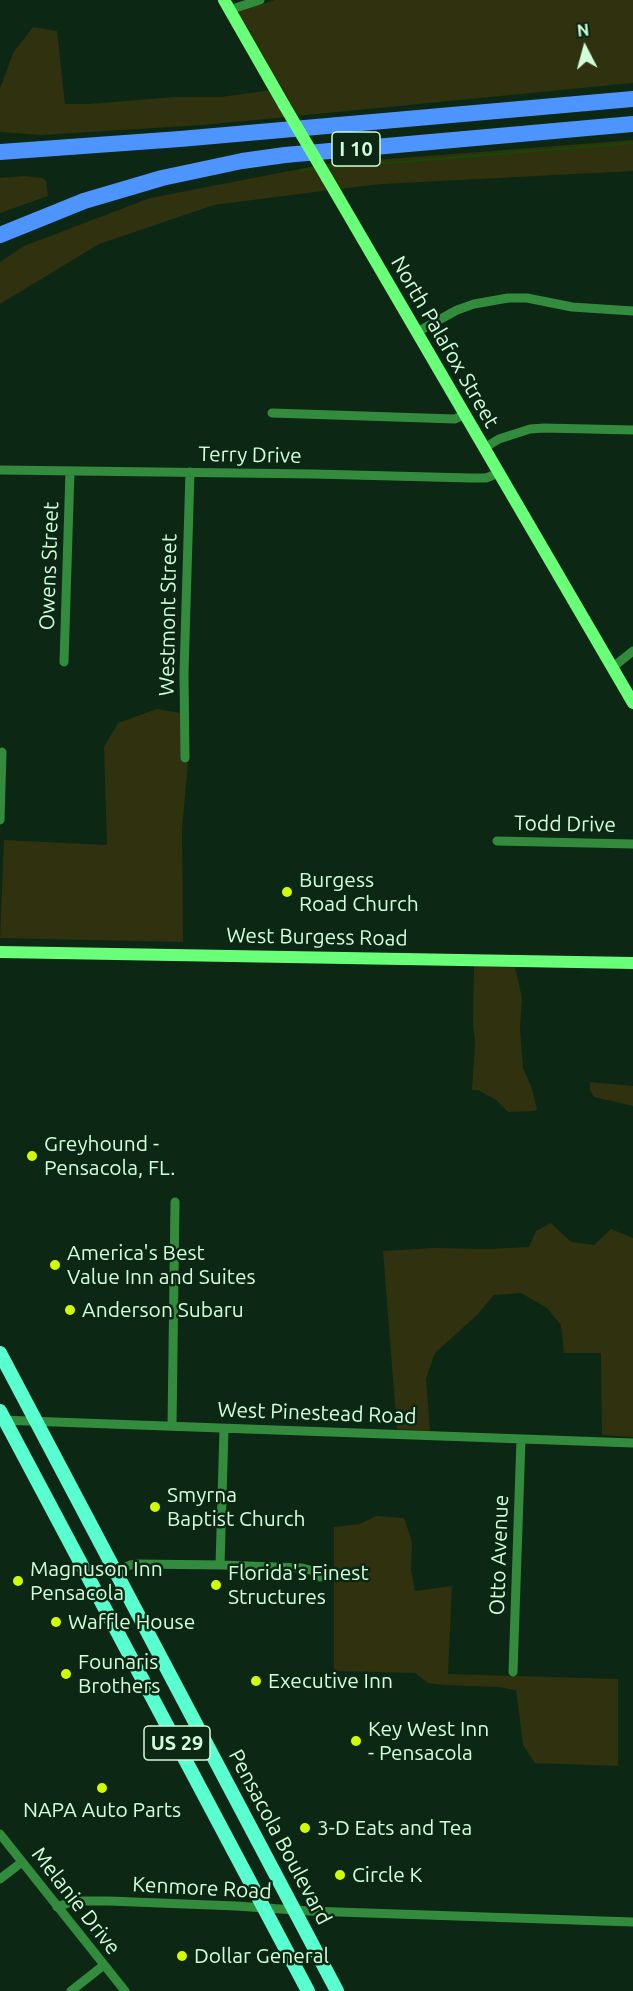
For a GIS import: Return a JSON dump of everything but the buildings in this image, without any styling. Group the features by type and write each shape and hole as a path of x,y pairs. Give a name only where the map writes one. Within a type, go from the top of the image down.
{"highway":[{"name":"I 10","path":"0,152 180,139 633,99"},
{"name":"I 10","path":"0,235 84,201 162,178 242,161 285,155 633,124"}],"main road":[{"name":"North Palafox Street","path":"226,5 633,703"},
{"name":"West Burgess Road","path":"0,952 633,963"},
{"name":"Pensacola Boulevard","path":"0,1353 338,1991"},
{"name":"US 29","path":"2,1417 266,1908 308,1991"},
{"path":"73,1550 97,1539"},
{"path":"123,1644 146,1632"},
{"path":"211,1808 236,1796"}],"street":[{"path":"226,5 260,0"},
{"path":"417,332 457,310 483,302 508,298 527,298 572,307 633,311"},
{"path":"272,413 455,418 465,414"},
{"path":"484,448 499,439 530,429 633,430"},
{"name":"Terry Drive","path":"0,470 470,478 486,478 500,473"},
{"name":"Owens Street","path":"64,662 70,471"},
{"name":"Westmont Street","path":"185,758 184,673 190,472"},
{"path":"613,667 633,651"},
{"path":"0,820 2,752"},
{"name":"Todd Drive","path":"496,841 633,844"},
{"path":"172,1426 175,1202"},
{"name":"West Pinestead Road","path":"2,1417 224,1429 633,1443"},
{"path":"220,1565 224,1429"},
{"name":"Otto Avenue","path":"513,1672 521,1439"},
{"path":"115,1572 138,1564 220,1565 302,1568 314,1571 320,1578"},
{"name":"Melanie Drive","path":"0,1834 125,1991"},
{"path":"0,1879 22,1862"},
{"name":"Kenmore Road","path":"57,1907 74,1901 110,1901 294,1911 633,1922"},
{"path":"71,1991 104,1965"}],"shaded area":[{"path":"275,0 633,0 633,83 296,116 236,12"},
{"path":"33,27 57,31 65,104 174,97 221,97 271,90 287,117 41,135 0,132 0,89 13,53"},
{"path":"633,140 633,171 382,184 338,189 324,164"},
{"path":"315,166 330,190 214,205 99,244 0,304 0,262 24,246 150,198"},
{"path":"25,176 42,178 46,181 48,196 0,213 0,178"},
{"path":"157,709 181,713 181,762 188,763 182,829 183,942 0,938 4,840 107,845 104,747 118,723"},
{"path":"474,966 515,967 522,998 520,1028 523,1068 531,1086 537,1109 535,1111 508,1112 496,1100 478,1090 472,1090 475,1044"},
{"path":"590,1082 633,1086 633,1106 594,1097 590,1090"},
{"path":"551,1223 571,1242 594,1245 611,1229 633,1238 633,1437 602,1435 601,1353 564,1353 561,1325 547,1308 521,1293 494,1295 478,1314 435,1353 426,1379 430,1431 397,1429 383,1251 529,1247 536,1231"},
{"path":"376,1516 404,1518 412,1542 411,1570 415,1591 452,1586 448,1674 618,1679 618,1766 535,1763 523,1745 516,1690 428,1683 415,1673 334,1671 334,1527 360,1524"}],"waterway":[{"path":"327,168 633,143"},
{"path":"301,170 316,169"}],"place":[{"name":"Burgess Road Church","path":"287,892"},
{"name":"Greyhound - Pensacola, FL.","path":"32,1156"},
{"name":"America's Best Value Inn and Suites","path":"55,1265"},
{"name":"Anderson Subaru","path":"70,1310"},
{"name":"Smyrna Baptist Church","path":"155,1507"},
{"name":"Magnuson Inn Pensacola","path":"18,1581"},
{"name":"Florida's Finest Structures","path":"216,1585"},
{"name":"Waffle House","path":"56,1622"},
{"name":"Founaris Brothers","path":"66,1674"},
{"name":"Executive Inn","path":"256,1681"},
{"name":"Key West Inn - Pensacola","path":"356,1741"},
{"name":"NAPA Auto Parts","path":"102,1788"},
{"name":"3-D Eats and Tea","path":"305,1828"},
{"name":"Circle K","path":"340,1875"},
{"name":"Dollar General","path":"182,1956"}]}
